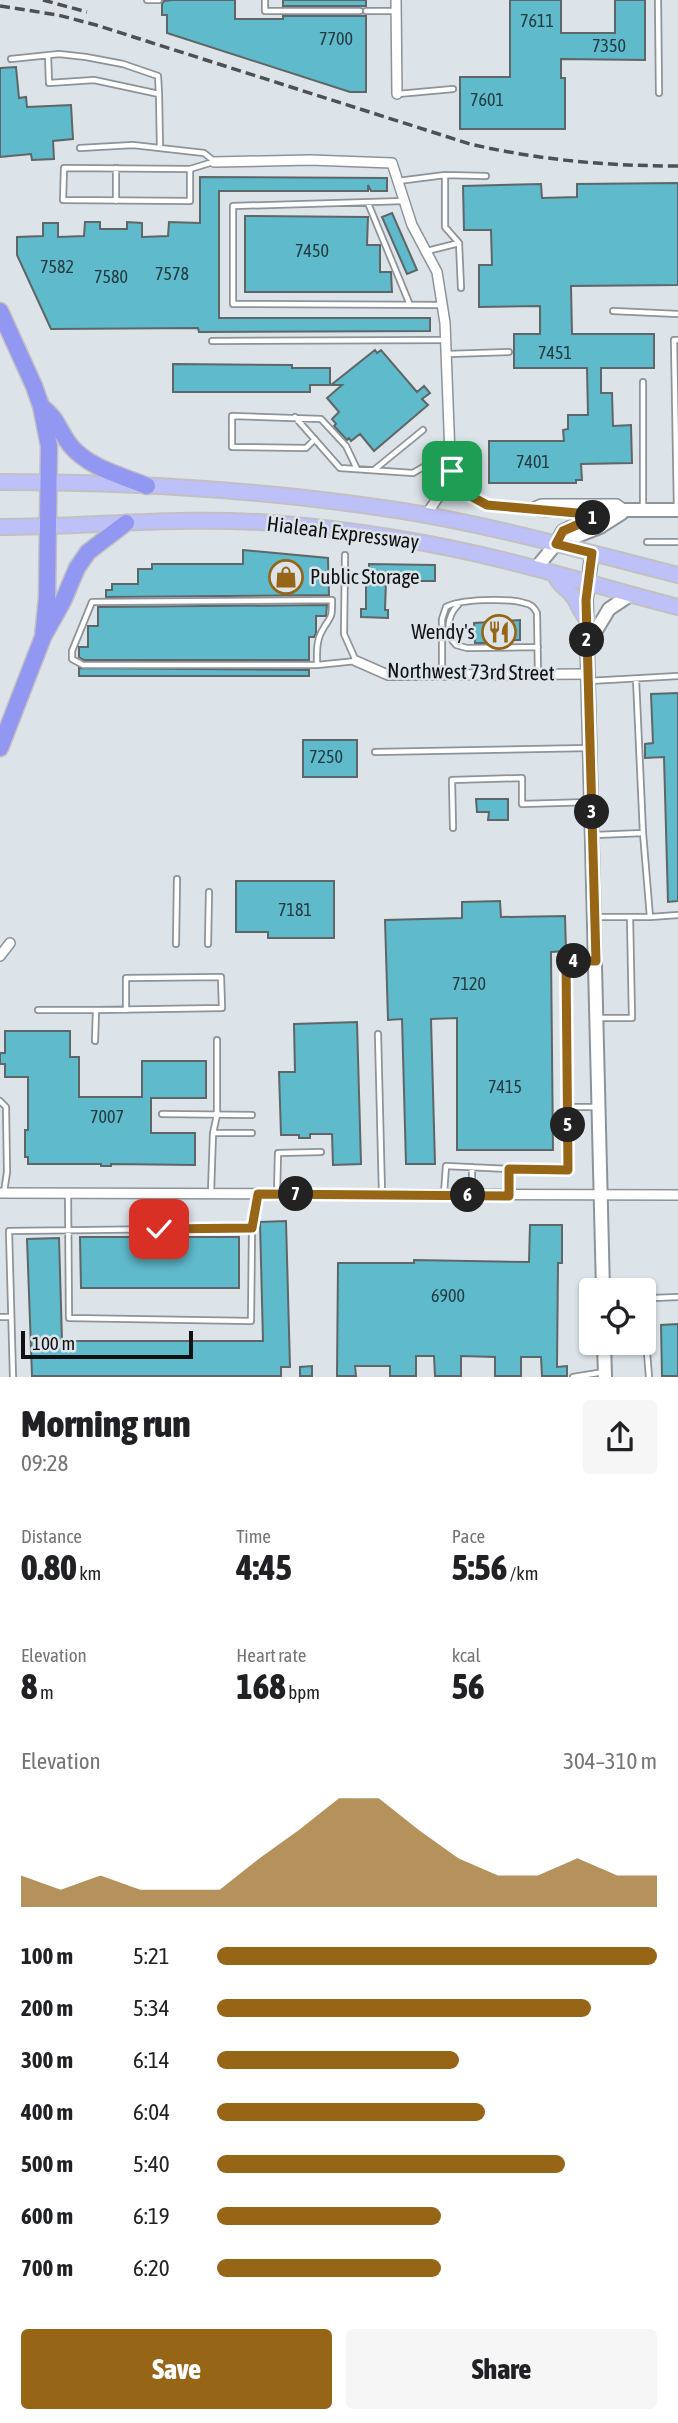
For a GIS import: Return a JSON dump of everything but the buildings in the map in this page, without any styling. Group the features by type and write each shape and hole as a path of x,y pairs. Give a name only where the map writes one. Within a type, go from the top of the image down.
{"highway":[{"path":"0,311 41,406 49,446 47,598 43,637"},
{"path":"41,406 55,418 71,446 90,463 146,486"},
{"path":"0,748 43,637 64,601 77,568 88,552 125,523"}],"main road":[{"name":"Hialeah Expressway","path":"0,482 146,486 288,496 426,515 678,575"},
{"name":"Hialeah Expressway","path":"0,527 229,521 301,526 422,543 536,568 678,607"},
{"path":"554,573 559,585 574,598 578,609 587,619"}],"street":[{"path":"396,0 397,94"},
{"path":"214,162 310,160 392,163 412,225 437,272 446,340 452,471 467,494 487,505 532,508 539,511 600,515 643,510 678,510"},
{"path":"426,515 441,493 441,460 449,444"},
{"path":"532,508 541,504 617,504 621,513"},
{"path":"556,544 600,527 621,513"},
{"path":"536,568 563,531 600,515"},
{"path":"592,553 587,583 587,644 603,1278"},
{"path":"587,644 609,608 630,595"},
{"name":"Northwest 73rd Street","path":"356,661 388,675 538,675 588,678"},
{"path":"0,956 10,943"},
{"path":"2,1193 678,1195"},
{"path":"604,1355 605,1374"}],"lane":[{"path":"147,0 159,0"},
{"path":"265,0 265,11 396,11"},
{"path":"658,0 659,93"},
{"path":"11,59 59,54 86,57 123,64 158,76 160,148"},
{"path":"48,55 49,83 94,80 159,94"},
{"path":"397,94 453,89"},
{"path":"80,148 133,145 204,153 214,162"},
{"path":"190,169 190,201 63,200 64,168 190,169 214,162"},
{"path":"116,168 116,201"},
{"path":"445,175 445,227 459,243 461,288"},
{"path":"398,181 445,175 486,176"},
{"path":"404,201 233,206 233,304 443,305"},
{"path":"369,203 410,305"},
{"path":"426,252 459,243"},
{"path":"613,311 678,314"},
{"path":"212,341 446,340"},
{"path":"678,340 674,340 678,510"},
{"path":"447,354 509,352"},
{"path":"643,382 643,510"},
{"path":"314,439 306,448 232,447 232,416 321,419 346,446 358,469"},
{"path":"294,416 340,468 412,473 441,460"},
{"path":"374,470 423,430"},
{"path":"647,542 678,542"},
{"path":"317,665 317,644 322,631 332,619 332,600 92,602 72,651 72,659 83,665 317,665 356,661 344,634 345,555"},
{"path":"442,675 442,619 446,607 462,603 517,601 528,604 537,613 538,675"},
{"path":"462,603 454,608 449,618 450,639 456,645 467,648 538,647"},
{"path":"588,678 678,676"},
{"path":"636,679 650,917"},
{"path":"374,752 590,748"},
{"path":"453,828 452,779 522,778 522,804 592,802"},
{"path":"592,835 643,833"},
{"path":"176,944 177,879"},
{"path":"208,944 209,892"},
{"path":"595,916 678,915"},
{"path":"597,1018 632,1018 630,917"},
{"path":"444,1195 446,1166 568,1170 566,961 596,961"},
{"path":"38,1010 126,1010 222,1008 221,977 126,978 126,1010"},
{"path":"95,1041 96,1010"},
{"path":"378,1034 382,1195"},
{"path":"211,1193 217,1040"},
{"path":"0,1101 6,1107 7,1172 2,1193"},
{"path":"567,1107 599,1107"},
{"path":"162,1114 252,1115"},
{"path":"213,1133 252,1133"},
{"path":"277,1194 278,1153 321,1152"},
{"path":"471,1195 472,1167"},
{"path":"509,1169 509,1196"},
{"path":"68,1192 69,1318 251,1321 252,1228 258,1194"},
{"path":"12,1377 9,1231 252,1228"},
{"path":"656,1298 678,1297"},
{"path":"0,1317 11,1317"},
{"path":"647,1355 649,1377"},
{"path":"573,1377 605,1374"}],"railway":[{"path":"43,0 87,12"},
{"path":"0,6 58,15 96,25 470,144 573,161 678,166"}],"place":[{"name":"Public Storage","path":"286,577"},
{"name":"Wendy's","path":"499,632"}],"route":[{"path":"159,1229 252,1228 258,1194 509,1196 509,1169 568,1170 566,961 596,961 586,600 592,553 556,544 563,531 600,515 487,505 467,494 452,471"}]}
